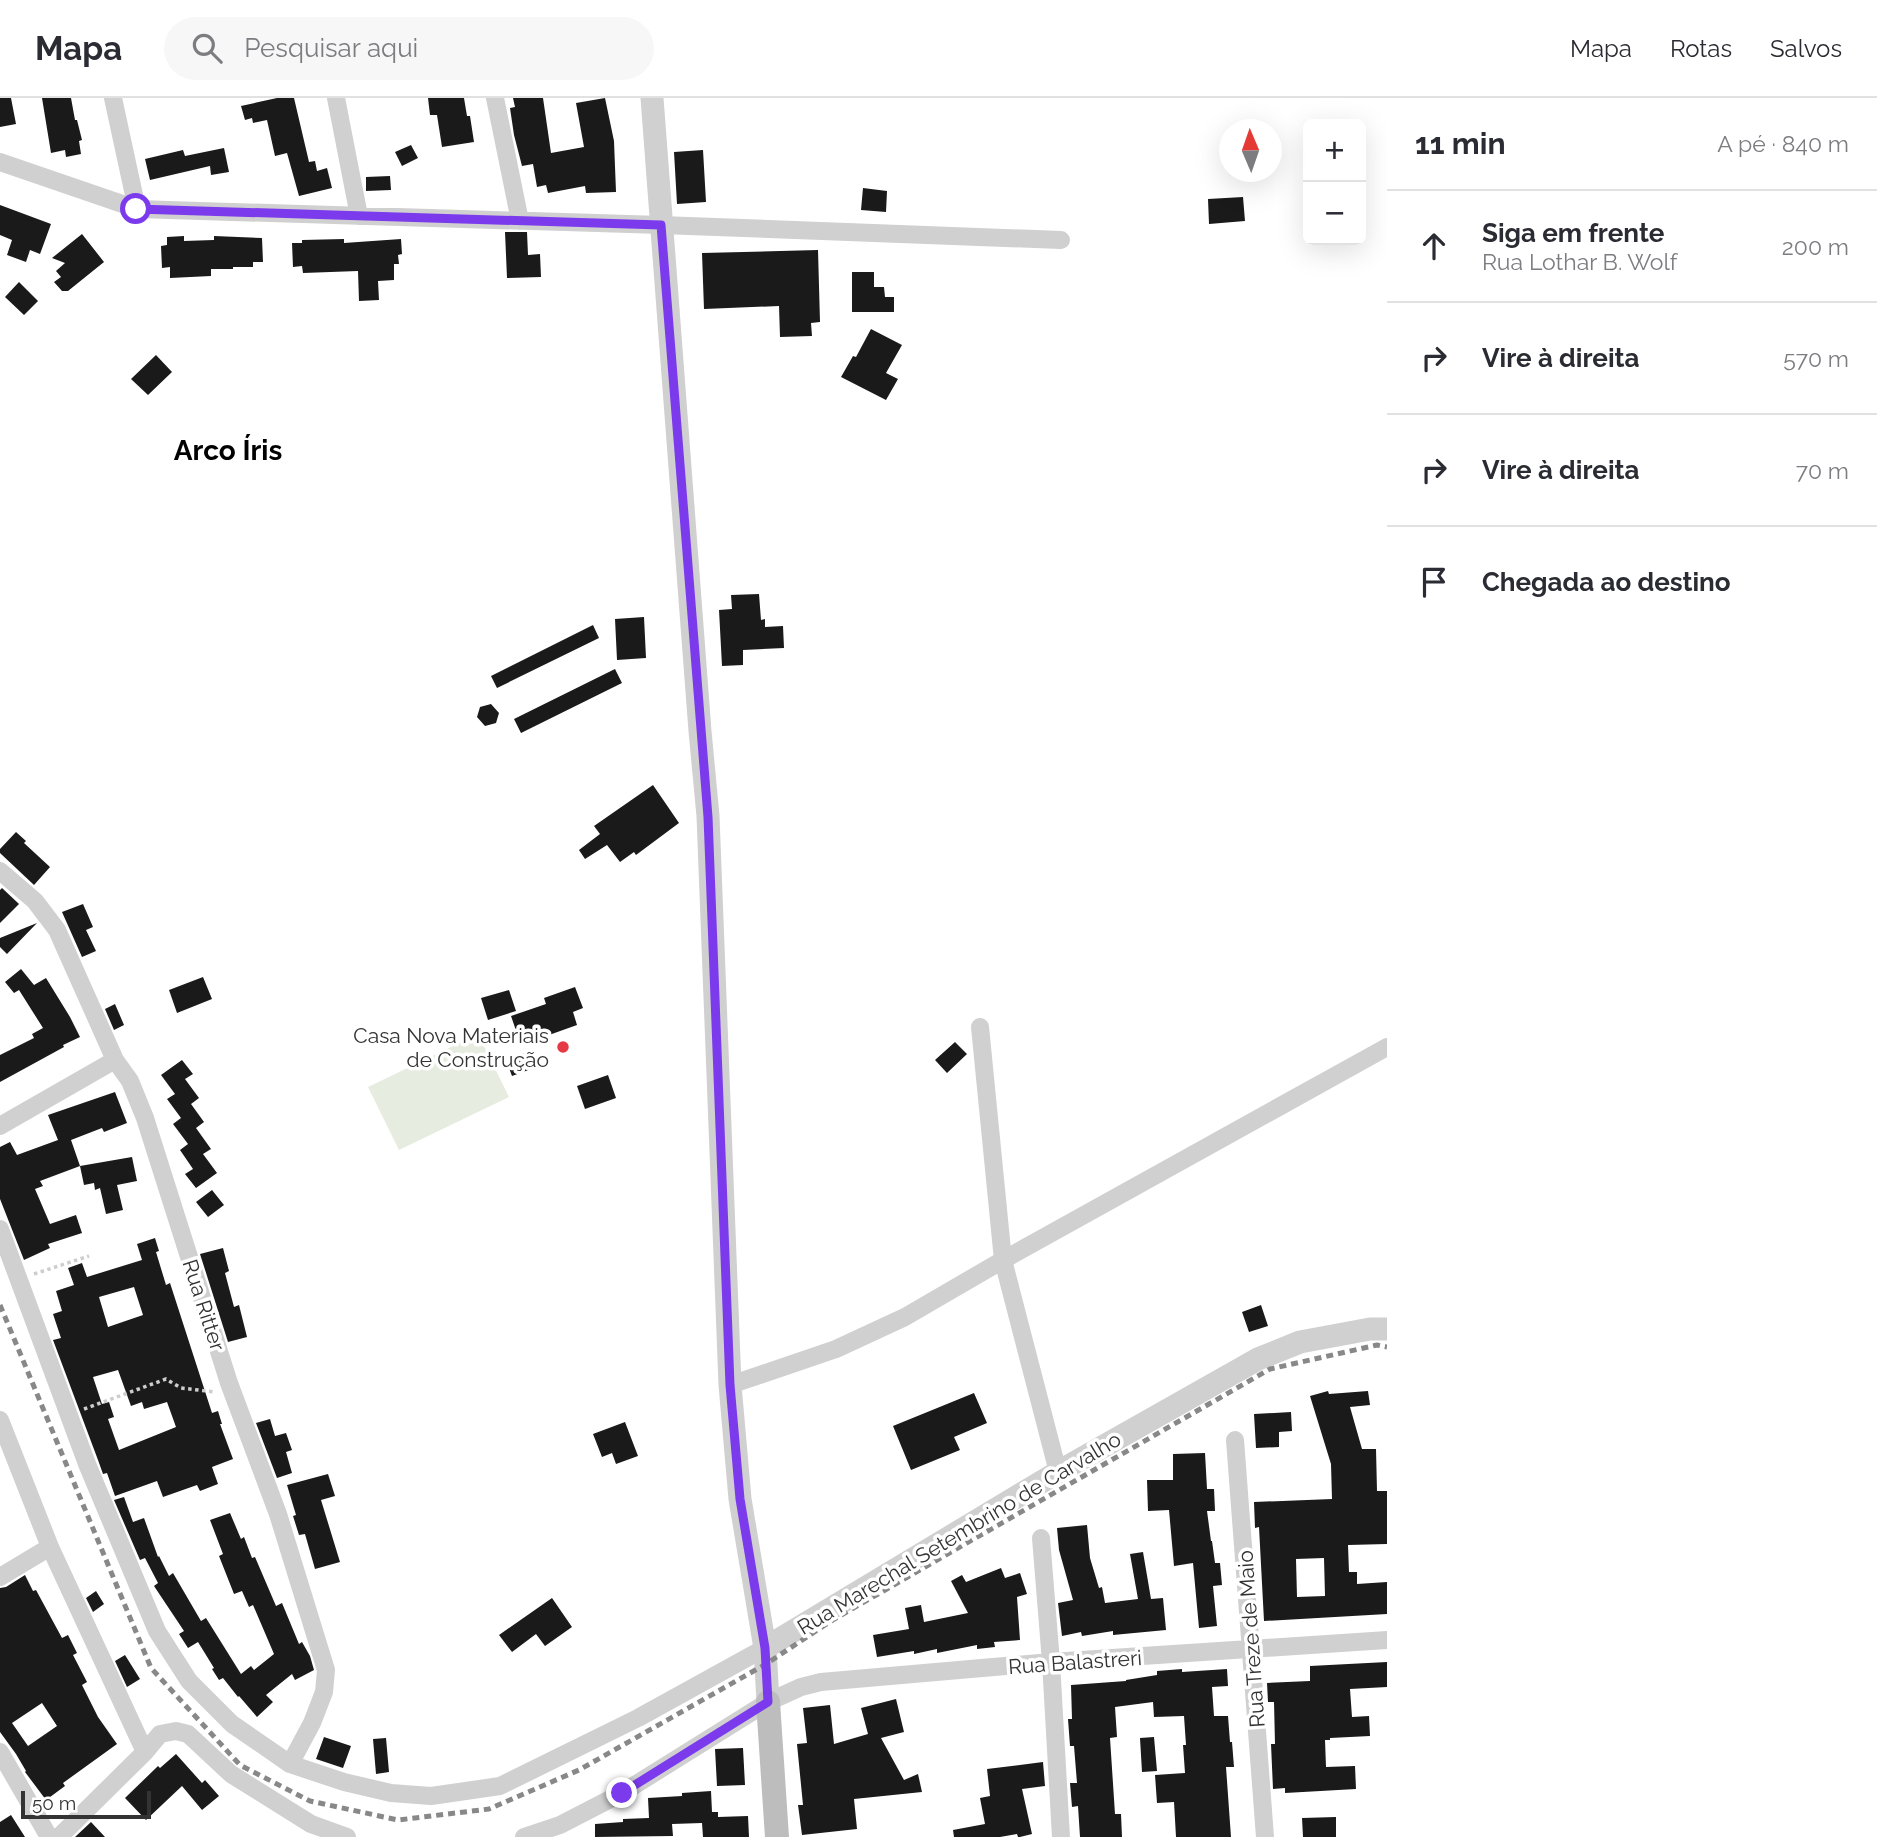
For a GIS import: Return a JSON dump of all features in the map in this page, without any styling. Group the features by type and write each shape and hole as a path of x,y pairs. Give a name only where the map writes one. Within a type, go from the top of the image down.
{"main road":[{"path":"768,1702 777,1837"}],"street":[{"path":"113,98 136,209"},
{"path":"335,98 359,216"},
{"path":"495,98 520,221"},
{"path":"524,1837 560,1825 622,1793 768,1702 765,1648 740,1499 730,1385 708,817 652,98"},
{"path":"0,162 136,209 1061,240"},
{"name":"Rua Ritter","path":"2,877 35,901 57,930 115,1060 130,1081 145,1118 233,1394 278,1514 326,1670 324,1692 312,1723 290,1764"},
{"path":"980,1027 1003,1259 1058,1472"},
{"path":"730,1385 836,1349 905,1317 1003,1259 1387,1047"},
{"path":"0,1126 115,1060"},
{"name":"Rua Marechal Setembrino de Carvalho","path":"0,1229 69,1415 157,1631 189,1681 232,1724 290,1764 344,1782 391,1793 431,1796 500,1786 638,1718 765,1648 1058,1472 1258,1359 1300,1342 1370,1329 1387,1329"},
{"path":"0,1420 50,1547 145,1752"},
{"name":"Rua Treze de Maio","path":"1235,1440 1265,1837"},
{"path":"1041,1538 1051,1662 1060,1837"},
{"path":"0,1577 50,1547"},
{"name":"Rua Balastreri","path":"768,1702 801,1687 821,1682 1051,1662 1387,1640"},
{"path":"58,1837 160,1734 176,1731 188,1734 231,1774 311,1824 347,1837"},
{"path":"0,1752 49,1837"}],"path":[{"path":"18,1279 89,1256"},
{"path":"69,1415 166,1379 180,1388 233,1394"}],"shaded area":[{"path":"478,1034 509,1097 399,1150 368,1087"}],"building":[{"path":"0,98 11,98 16,124 0,127"},
{"path":"42,98 71,98 82,140 79,141 81,154 66,157 65,150 51,153"},
{"path":"277,98 294,98 309,162 315,161 317,171 327,168 332,188 299,196 287,153 275,156 267,120 253,123 252,118 245,120 241,106"},
{"path":"428,98 464,98 474,142 442,147 437,115 430,115"},
{"path":"513,98 543,98 551,153 584,147 576,103 605,98 614,141 616,192 586,193 585,186 548,193 546,185 537,187 533,164 522,166 510,108 515,107"},
{"path":"411,145 418,158 402,166 395,152"},
{"path":"224,148 229,172 211,175 210,166 150,180 145,159 183,150 185,156"},
{"path":"703,150 706,202 677,204 674,152"},
{"path":"390,176 391,190 366,191 366,177"},
{"path":"863,188 887,191 886,212 861,210"},
{"path":"1243,197 1245,221 1209,224 1208,199"},
{"path":"0,205 51,224 40,254 30,250 26,262 7,255 12,240 0,235"},
{"path":"505,232 527,232 528,255 540,254 541,277 507,278"},
{"path":"82,234 104,262 68,291 62,291 54,282 61,277 56,271 65,263 52,258"},
{"path":"184,236 184,241 214,240 214,236 262,238 263,262 253,262 253,267 211,269 211,276 170,278 170,267 162,268 161,246 167,245 167,237"},
{"path":"344,239 344,243 401,239 402,254 398,255 399,264 394,264 394,280 378,281 379,300 359,301 358,271 303,273 302,266 293,267 292,243 302,243 302,240"},
{"path":"818,250 820,322 811,323 812,336 780,337 779,306 704,309 702,253"},
{"path":"852,272 874,272 874,287 884,287 885,297 894,297 894,312 852,312"},
{"path":"19,282 38,301 24,315 5,297"},
{"path":"871,329 902,345 886,373 898,379 886,400 841,377 853,356 856,357"},
{"path":"156,355 172,372 148,395 131,379"},
{"path":"759,594 761,620 765,619 765,627 783,626 784,648 743,650 743,665 722,666 719,610 732,609 731,595"},
{"path":"644,617 646,658 617,660 615,619"},
{"path":"593,625 599,638 497,688 491,676"},
{"path":"615,669 622,683 521,733 514,719"},
{"path":"491,704 499,713 496,723 485,726 477,717 480,707"},
{"path":"653,785 679,823 636,855 634,852 620,862 607,845 585,859 579,850 600,834 594,826"},
{"path":"16,832 50,867 34,885 0,853 0,849"},
{"path":"2,888 19,904 0,923 0,890"},
{"path":"83,904 93,927 86,930 96,951 82,957 62,912"},
{"path":"37,923 7,954 0,947 0,938"},
{"path":"21,969 34,985 46,978 80,1037 0,1082 0,1055 34,1038 32,1034 43,1028 19,990 14,993 5,982"},
{"path":"203,977 212,999 177,1013 169,990"},
{"path":"575,987 583,1008 573,1012 577,1025 521,1045 511,1016 546,1004 544,998"},
{"path":"509,990 516,1011 488,1020 481,998"},
{"path":"115,1004 124,1025 114,1030 105,1009"},
{"path":"955,1042 967,1054 947,1073 935,1060"},
{"path":"525,1053 531,1069 512,1076 506,1060"},
{"path":"182,1060 193,1074 185,1079 199,1098 191,1104 204,1122 196,1128 211,1149 203,1154 217,1173 196,1188 185,1174 193,1169 180,1150 188,1144 173,1124 181,1118 167,1099 175,1094 161,1075"},
{"path":"608,1075 616,1098 585,1109 577,1086"},
{"path":"115,1092 127,1123 104,1132 102,1128 71,1140 80,1166 40,1181 43,1186 35,1189 50,1224 76,1215 82,1233 48,1244 50,1248 24,1260 0,1199 0,1147 10,1142 17,1155 58,1140 48,1115"},
{"path":"132,1157 137,1181 117,1185 123,1210 106,1214 100,1188 95,1190 94,1183 84,1185 80,1166"},
{"path":"212,1190 224,1205 208,1217 196,1202"},
{"path":"155,1238 159,1251 156,1252 166,1285 170,1283 212,1413 218,1411 233,1459 212,1467 218,1484 200,1491 197,1485 163,1497 157,1481 115,1496 107,1473 103,1474 53,1340 61,1338 53,1314 62,1311 56,1291 74,1285 68,1268 82,1263 87,1277 142,1260 137,1244","holes":["134,1287 143,1315 108,1327 99,1297","118,1370 131,1406 142,1402 144,1409 167,1402 176,1427 119,1450 108,1419 114,1417 109,1402 102,1404 93,1377"]},
{"path":"223,1248 229,1271 225,1273 234,1307 239,1305 247,1337 228,1342 200,1254"},
{"path":"1261,1305 1268,1326 1249,1332 1242,1312"},
{"path":"1328,1391 1329,1394 1368,1391 1370,1405 1350,1407 1362,1449 1376,1449 1377,1491 1387,1491 1387,1544 1348,1545 1349,1572 1357,1572 1357,1584 1387,1582 1387,1614 1264,1621 1259,1527 1255,1528 1254,1502 1332,1499 1331,1464 1310,1396","holes":["1324,1558 1325,1596 1297,1597 1296,1559"]},
{"path":"974,1393 987,1423 954,1437 960,1450 911,1470 893,1426"},
{"path":"1291,1412 1292,1431 1279,1432 1279,1447 1256,1448 1254,1414"},
{"path":"270,1419 275,1436 286,1433 292,1450 286,1452 292,1473 277,1478 256,1423"},
{"path":"625,1422 638,1456 616,1464 612,1453 602,1457 593,1434"},
{"path":"1205,1453 1207,1489 1214,1489 1215,1511 1207,1511 1215,1563 1220,1563 1222,1585 1213,1586 1217,1626 1199,1628 1193,1563 1174,1566 1169,1510 1148,1511 1147,1480 1173,1480 1173,1454"},
{"path":"328,1474 335,1496 321,1500 340,1562 315,1569 305,1534 299,1535 287,1485"},
{"path":"124,1497 133,1522 144,1518 158,1557 169,1576 173,1573 201,1621 206,1618 241,1674 251,1666 254,1670 274,1654 253,1605 249,1607 242,1591 234,1594 219,1556 223,1554 210,1520 230,1513 241,1539 244,1537 252,1558 255,1557 276,1606 282,1603 299,1644 302,1642 310,1656 314,1670 295,1680 292,1674 266,1695 273,1702 257,1717 223,1678 219,1680 198,1642 188,1648 179,1634 184,1631 154,1586 158,1583 145,1558 140,1560 114,1500"},
{"path":"1087,1525 1090,1558 1099,1588 1102,1587 1105,1603 1138,1599 1130,1554 1143,1552 1151,1599 1163,1598 1166,1630 1113,1635 1113,1631 1082,1636 1081,1632 1062,1636 1058,1603 1073,1600 1059,1550 1057,1528"},
{"path":"1001,1568 1005,1578 1020,1573 1027,1594 1017,1597 1020,1640 994,1642 995,1647 977,1649 977,1645 937,1653 937,1649 877,1657 873,1635 909,1629 905,1608 921,1605 924,1622 968,1613 951,1581 962,1575 966,1582"},
{"path":"25,1575 62,1638 68,1635 77,1653 73,1655 87,1682 82,1685 98,1717 117,1744 63,1783 65,1786 46,1800 0,1732 0,1588","holes":["42,1703 57,1726 28,1746 12,1723"]},
{"path":"96,1591 104,1604 93,1612 86,1598"},
{"path":"552,1598 572,1627 545,1646 536,1634 512,1652 499,1635"},
{"path":"125,1655 140,1679 127,1687 115,1661"},
{"path":"1387,1662 1387,1687 1350,1689 1352,1717 1369,1716 1370,1736 1325,1740 1326,1767 1355,1766 1356,1789 1285,1793 1285,1788 1273,1789 1271,1744 1275,1744 1274,1702 1268,1702 1267,1683 1310,1681 1310,1666"},
{"path":"1182,1669 1182,1672 1227,1669 1228,1686 1212,1687 1214,1716 1228,1716 1232,1742 1234,1767 1226,1767 1231,1837 1176,1837 1174,1802 1157,1803 1155,1775 1185,1773 1184,1716 1154,1717 1153,1702 1115,1707 1117,1737 1110,1738 1115,1814 1121,1814 1122,1837 1080,1837 1078,1806 1072,1807 1070,1783 1077,1783 1074,1746 1070,1746 1068,1719 1072,1719 1071,1685 1126,1681 1157,1675 1157,1671"},
{"path":"896,1699 904,1732 881,1738 904,1780 918,1774 922,1792 854,1799 857,1829 802,1835 798,1805 803,1805 797,1744 807,1743 803,1708 830,1705 834,1744 868,1734 861,1708"},
{"path":"324,1737 351,1746 343,1768 316,1759"},
{"path":"1154,1737 1157,1771 1142,1772 1140,1738"},
{"path":"386,1738 389,1772 376,1774 373,1739"},
{"path":"743,1748 745,1785 717,1786 715,1749"},
{"path":"176,1754 202,1783 205,1780 219,1796 202,1810 182,1786 146,1820 125,1798 158,1766 160,1768"},
{"path":"1043,1762 1045,1786 1022,1789 1032,1834 1020,1837 1017,1834 1000,1837 954,1837 953,1830 985,1824 980,1798 990,1796 987,1769"},
{"path":"711,1791 712,1812 718,1812 718,1817 748,1816 749,1837 703,1837 702,1823 672,1824 673,1836 595,1837 595,1824 649,1818 648,1798"},
{"path":"11,1815 25,1837 0,1837 0,1822"},
{"path":"1336,1817 1336,1837 1303,1837 1302,1818"},
{"path":"91,1822 105,1837 75,1837"}],"railway":[{"path":"0,1305 151,1668 240,1765 310,1801 398,1820 489,1809 579,1770 766,1664 831,1621 1270,1369 1377,1345 1387,1347"}],"place":[{"name":"Casa Nova Materiais de Construção","path":"563,1047"}],"district":[{"name":"Arco Íris","path":"228,450"}],"route":[{"path":"136,209 661,225 708,817 730,1385 740,1499 765,1648 768,1702 622,1793"}]}
